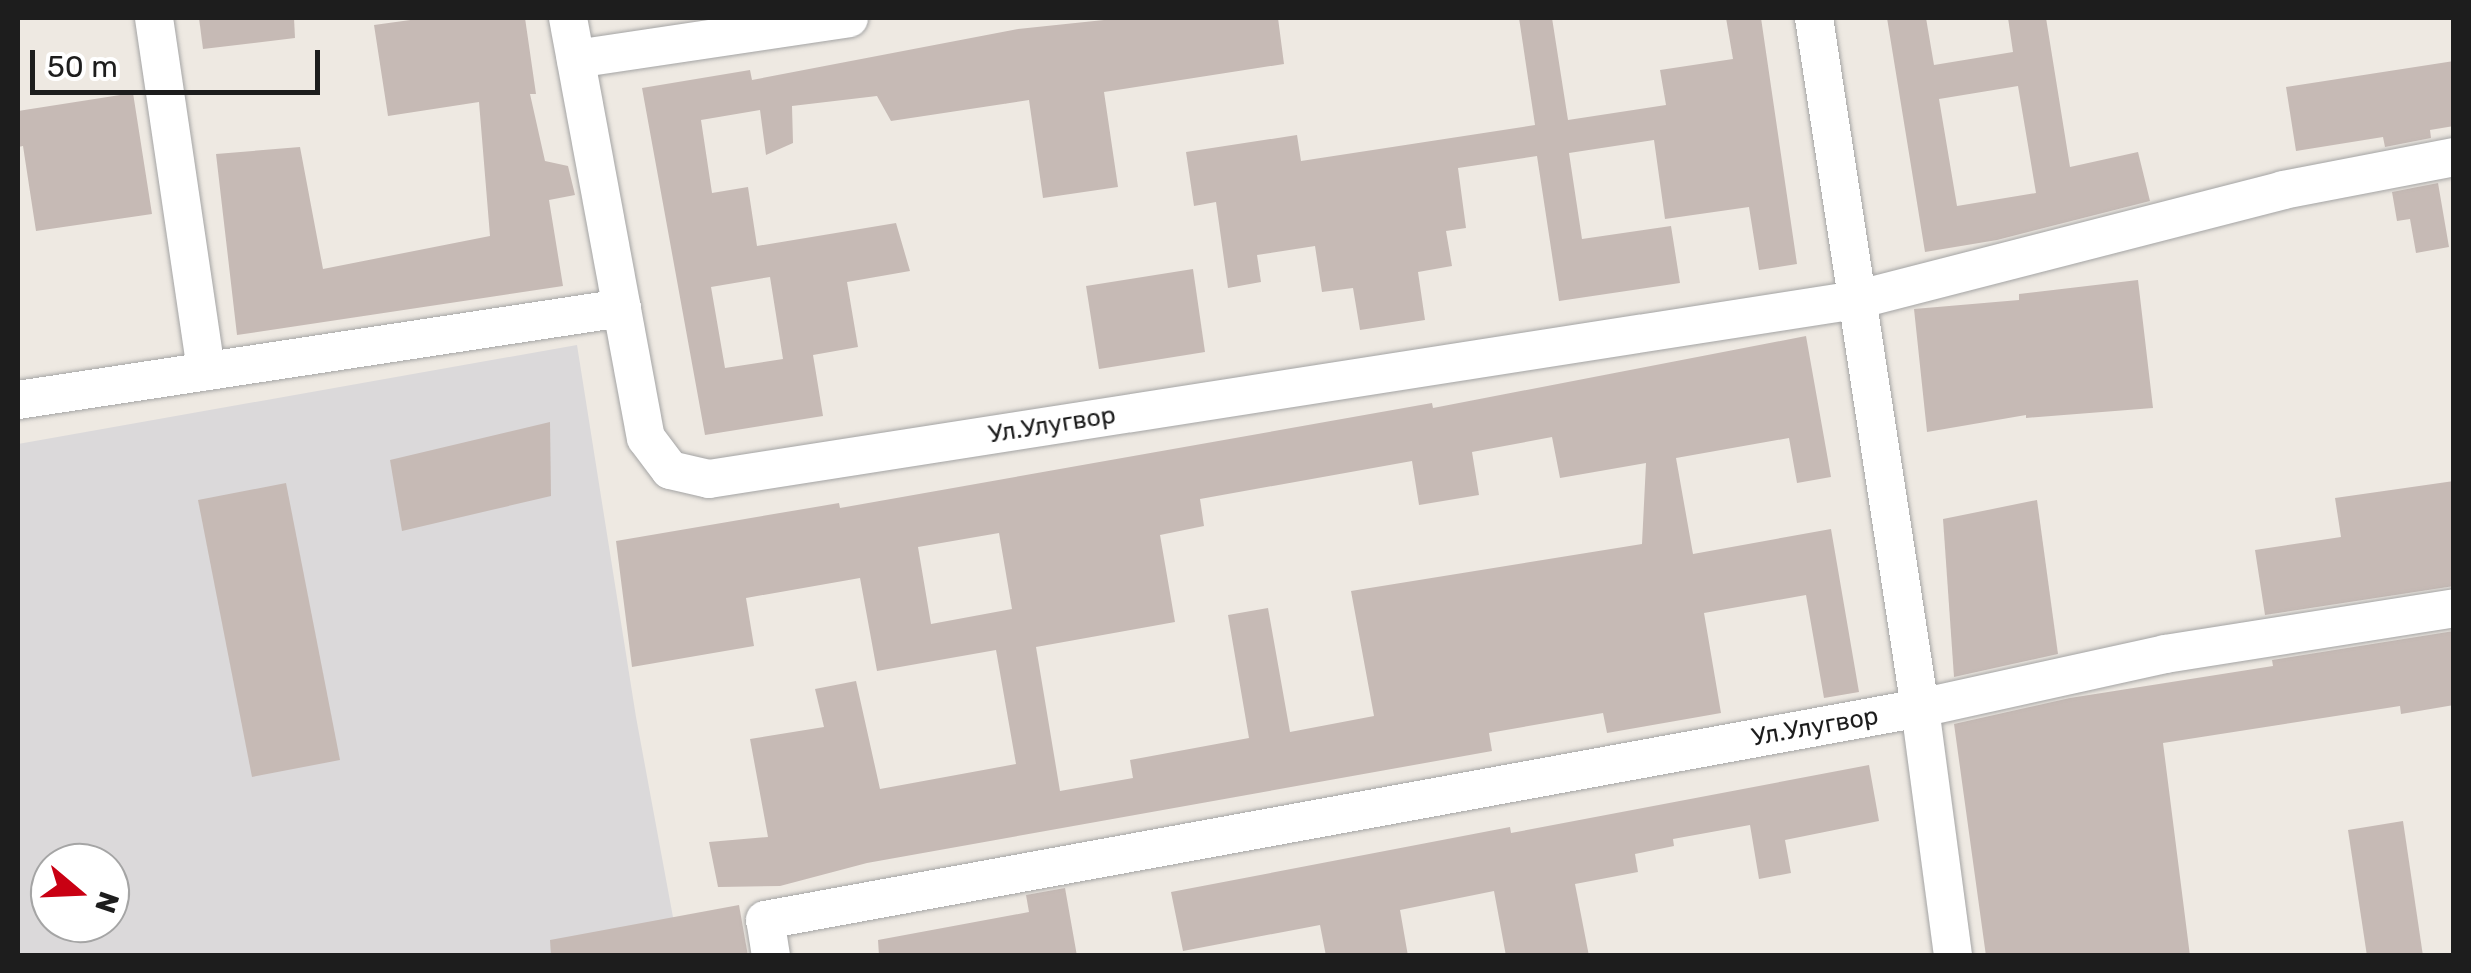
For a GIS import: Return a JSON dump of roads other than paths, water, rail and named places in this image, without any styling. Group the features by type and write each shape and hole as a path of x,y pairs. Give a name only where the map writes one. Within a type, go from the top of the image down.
{"street":[{"path":"154,18 206,371"},
{"name":"Ул.Улугвор","path":"568,18 646,438 670,470 709,479 1856,300 2283,190 2454,157"},
{"path":"576,59 849,18"},
{"path":"1814,18 1920,708 1952,956"},
{"path":"18,400 622,308"},
{"name":"Ул.Улугвор","path":"768,938 1920,708 2165,654 2454,608"}]}
